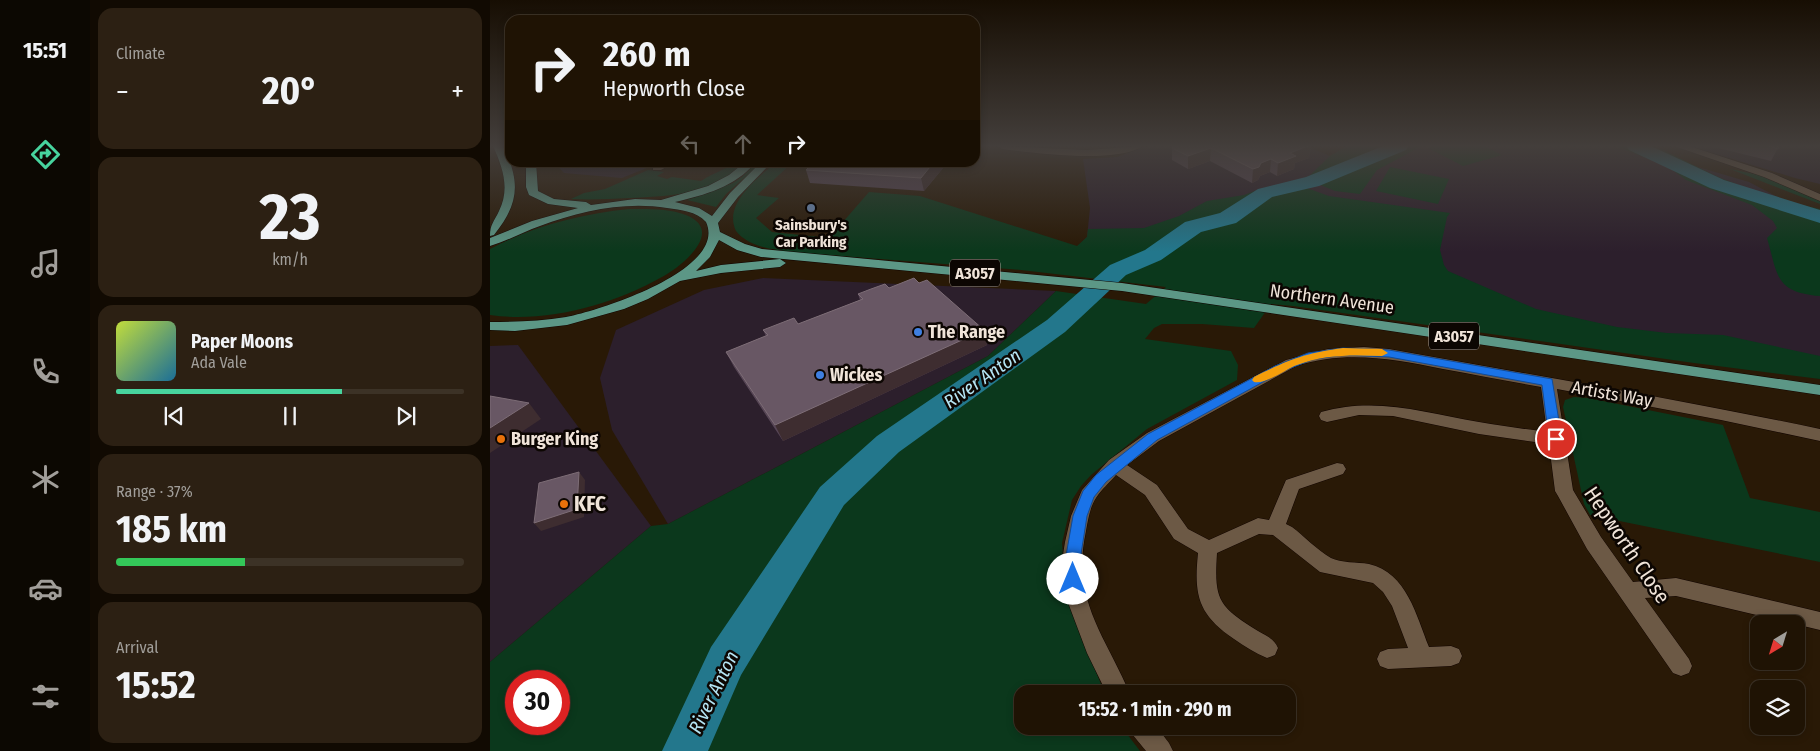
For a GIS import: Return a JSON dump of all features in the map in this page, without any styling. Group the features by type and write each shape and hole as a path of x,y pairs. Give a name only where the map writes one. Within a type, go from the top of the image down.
{"main road":[{"path":"490,233 502,220 510,201 509,181"},
{"path":"531,181 533,193 540,197 560,203 610,205"},
{"name":"A3057","path":"490,242 544,221 610,205 657,203 695,194 722,185 728,181"},
{"name":"A3057","path":"490,326 531,325 587,315 616,306 673,280 703,257 711,247 714,229 734,195 748,181"},
{"name":"A3057","path":"657,203 698,211 709,218 714,229"},
{"name":"Northern Avenue","path":"714,229 741,247 762,254 1122,287 1820,389"},
{"name":"Northern Avenue","path":"673,280 721,268 769,263 869,265"}],"street":[{"path":"1781,181 1820,198"},
{"name":"Artists Way","path":"1114,685 1098,653 1074,592 1071,567 1080,516 1088,495 1101,478 1115,465 1161,432 1279,368 1312,356 1343,351 1389,354 1721,414 1820,435"},
{"name":"Hepworth Close","path":"1548,382 1564,491 1594,544 1681,666"},
{"path":"1327,416 1359,410 1393,411 1479,428 1556,439"},
{"path":"1115,465 1152,490 1181,534 1208,549"},
{"path":"1276,528 1292,485 1337,469"},
{"path":"1208,549 1258,526 1276,528 1285,532 1327,566 1370,572 1380,576 1401,601 1422,657"},
{"path":"1208,549 1207,589 1211,604 1219,614 1267,648"},
{"path":"1629,591 1676,587 1820,621"},
{"path":"1388,659 1451,656"},
{"path":"1148,735 1161,751"}],"shaded area":[{"path":"1086,181 1746,181 1820,219 1820,367 1077,247 1087,237 1090,208"},
{"path":"1808,181 1820,181 1820,184"},
{"path":"763,278 1056,291 988,356 668,524 612,430 600,378 616,330 704,290"},
{"path":"518,345 651,526 490,662 490,346"}],"green space":[{"path":"623,181 723,181 707,188 676,194 571,199 584,193 605,189"},
{"path":"741,181 726,194 716,207 687,200"},
{"path":"754,181 772,181 757,195 779,198 756,218 772,232 829,238 869,192 920,196 1077,246 1087,237 1088,229 1144,228 1179,216 1207,201 1244,195 1260,189 1299,182 1307,188 1329,196 1450,213 1447,217 1440,250 1444,265 1448,271 1536,309 1617,327 1667,333 1723,335 1820,356 1820,379 1271,304 1254,328 1202,324 1162,324 1154,328 1145,339 1231,351 1238,365 1237,380 1147,429 1091,475 1072,500 1062,543 1065,585 1072,613 1101,685 1014,685 1014,735 1128,735 1140,751 490,751 490,662 651,526 668,524 988,356 1056,291 1146,304 1166,287 1021,270 775,250 747,241 736,231 733,221 734,211 744,193"},
{"path":"1311,181 1369,181 1360,194 1335,191"},
{"path":"1382,181 1448,181 1438,204 1376,191"},
{"path":"1689,181 1728,181 1775,199 1820,209 1820,296 1794,291 1781,280 1767,238 1777,228 1773,221 1752,205"},
{"path":"1761,181 1773,181 1820,201 1820,204"},
{"path":"629,209 665,210 686,215 697,222 702,230 701,239 688,257 670,272 622,296 579,310 556,314 512,317 490,315 490,249 523,234 558,222 593,214"},
{"path":"1574,397 1588,398 1723,425 1750,498 1820,512 1820,562 1590,515 1584,504 1563,407 1565,400"}],"building":[{"path":"914,278 919,283 927,280 984,330 775,425 726,352 768,335 763,330 794,318 798,324 863,299 858,294 885,284 889,288"},
{"path":"490,396 529,403 490,428"},
{"path":"579,472 577,509 534,523 539,483"}],"waterway":[{"name":"River Anton","path":"685,751 726,661 832,496 888,444 1056,326 1118,270 1153,255 1193,227 1228,218 1265,193 1314,181"},
{"name":"River Anton","path":"1711,181 1820,217"}],"slow traffic":[{"path":"1258,380 1279,368 1312,356 1343,351 1382,353"}],"place":[{"name":"Sainsbury's Car Parking","path":"811,208"},
{"name":"The Range","path":"918,332"},
{"name":"Wickes","path":"820,375"},
{"name":"Burger King","path":"501,439"},
{"name":"KFC","path":"564,504"}],"route":[{"path":"1073,579 1071,567 1080,516 1088,495 1101,478 1115,465 1153,437 1279,368 1312,356 1343,351 1365,351 1433,360 1548,382 1556,439"}]}
